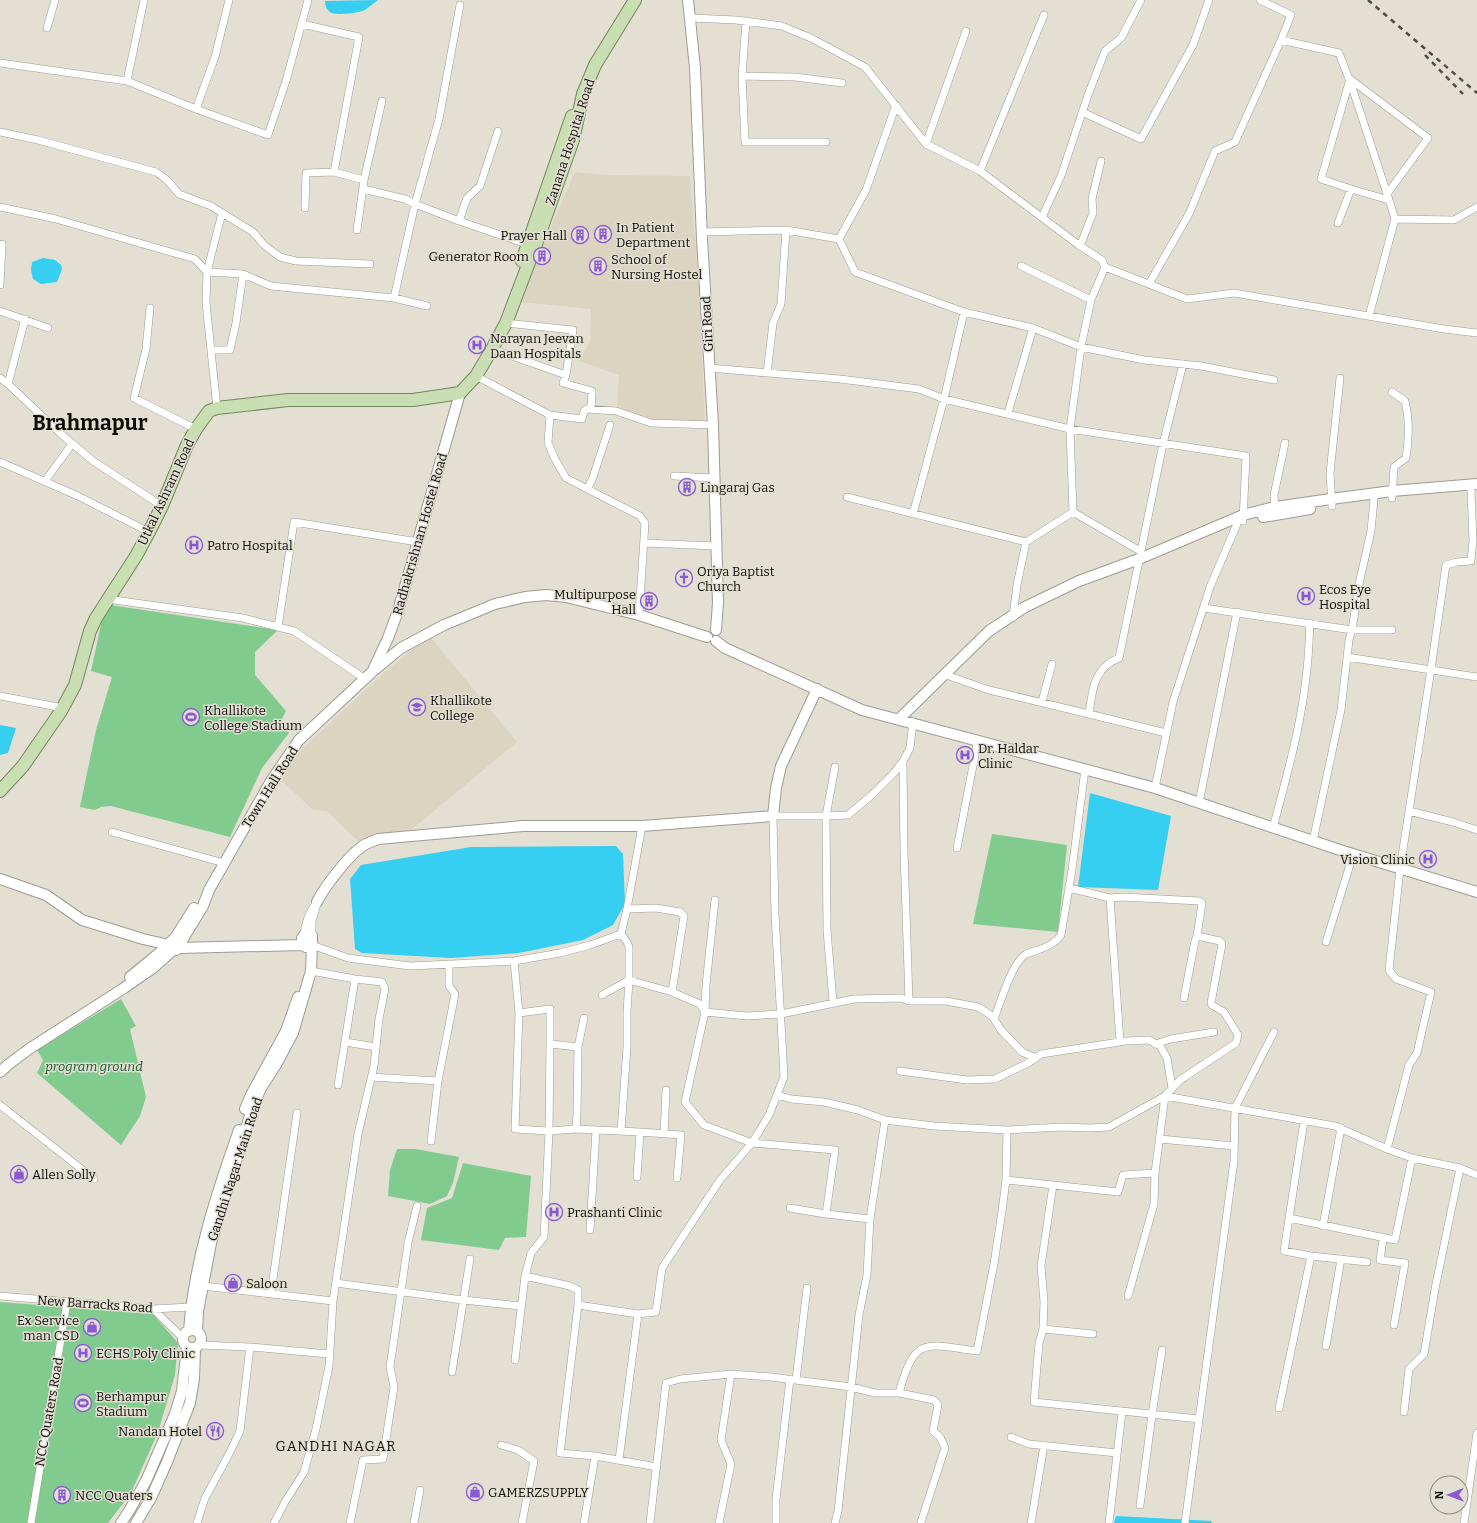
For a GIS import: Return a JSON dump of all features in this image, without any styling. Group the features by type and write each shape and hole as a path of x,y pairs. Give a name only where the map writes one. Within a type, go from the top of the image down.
{"main road":[{"path":"472,378 491,343 507,305 562,142 592,64 631,0"},
{"name":"Zanana Hospital Road","path":"460,393 492,349 506,323 573,140 583,94 595,65 631,0"},
{"path":"217,408 288,400 413,400 460,393"},
{"name":"Utkal Ashram Road","path":"0,791 23,766 63,708 75,685 90,631 96,618 136,556 149,532 162,506 187,445 196,429 209,411 217,408"}],"street":[{"path":"47,28 55,0"},
{"path":"127,81 144,0"},
{"path":"196,109 215,57 229,0"},
{"path":"0,63 127,81 196,109 268,135 286,81 308,0"},
{"name":"Giri Road","path":"688,0 695,68 701,232 713,426 718,603 716,630 710,630 707,633 712,639"},
{"path":"1042,217 1061,176 1082,112 1105,51 1121,38 1141,0"},
{"path":"1082,112 1141,139 1192,45 1209,0"},
{"path":"1149,284 1189,214 1215,152 1235,142 1291,15 1260,0"},
{"path":"394,298 415,204 439,119 460,5"},
{"path":"980,171 1044,15"},
{"path":"691,18 746,21 782,26 840,52 865,67 926,144 980,171 1080,246 1102,260 1105,268 1091,300 1081,347 1070,429 1073,512"},
{"path":"746,21 742,76 745,142 826,142"},
{"path":"302,24 359,37 334,172"},
{"path":"926,144 966,31"},
{"path":"1281,40 1339,53 1350,79 1388,197 1394,219 1368,316"},
{"path":"742,76 795,77 842,83"},
{"path":"1350,79 1321,179 1351,189 1388,197"},
{"path":"1350,79 1428,138 1388,197"},
{"path":"357,230 364,180 382,101"},
{"path":"839,239 866,190 896,105"},
{"path":"459,221 467,198 480,186 498,131"},
{"path":"0,132 45,142 156,172 167,180 178,194 202,201 253,232 264,245 280,257 296,261 370,264"},
{"path":"1080,246 1093,213 1092,199 1101,162"},
{"path":"305,208 306,173 334,172 364,180"},
{"path":"363,189 405,199 459,221 527,244"},
{"path":"1338,223 1351,189"},
{"path":"0,207 56,219 195,259 207,272 243,274 271,286 394,298 427,306"},
{"path":"1394,219 1454,220 1477,209"},
{"path":"217,408 206,303 207,272 222,213"},
{"path":"701,232 786,230 839,239"},
{"path":"767,373 773,322 781,304 786,230"},
{"path":"839,239 855,272 964,312 1033,328 1081,347 1144,360 1183,364 1274,380"},
{"path":"0,285 2,244"},
{"path":"1021,266 1091,300"},
{"path":"1105,268 1187,299 1234,293 1444,329 1477,333"},
{"path":"211,350 230,350 236,324 243,274"},
{"path":"150,308 146,349 134,398 196,429"},
{"path":"0,311 48,328"},
{"path":"913,514 944,399 964,312"},
{"path":"8,384 25,319"},
{"path":"506,323 573,330 566,375 563,383 592,391 591,410"},
{"path":"1008,413 1033,328"},
{"path":"492,349 566,375"},
{"path":"1089,714 1091,695 1097,677 1108,662 1119,658 1163,444 1183,364"},
{"path":"709,368 840,379 919,389 944,399 1008,413 1070,429 1246,456 1241,520 1210,587 1173,702 1155,788"},
{"path":"0,378 72,444 99,465 162,506"},
{"path":"472,378 550,415 582,419 584,411 587,409 616,410 651,423 713,426"},
{"path":"1332,502 1330,473 1340,378"},
{"path":"1392,392 1405,401 1409,416 1406,458 1394,467 1392,494"},
{"name":"Radhakrishnan Hostel Road","path":"368,676 388,638 398,611 460,393"},
{"path":"550,415 548,443 566,478 640,516 645,523 639,615"},
{"path":"587,489 592,480 610,425"},
{"path":"1275,511 1274,495 1285,443"},
{"path":"45,481 72,444"},
{"path":"0,462 78,496 149,532"},
{"path":"674,476 714,478"},
{"path":"906,720 990,631 1013,616 1139,558 1241,520 1275,511 1392,494 1475,488 1471,561 1457,562 1446,565 1400,869 1389,970 1396,979 1431,992 1417,1053 1409,1065 1387,1149"},
{"path":"1332,502 1374,499 1392,494"},
{"path":"847,497 1026,542"},
{"path":"1313,841 1341,710 1349,640 1370,531 1374,499"},
{"path":"906,720 993,633 1013,616 1017,586 1026,542 1073,512"},
{"path":"1073,512 1139,558"},
{"path":"278,627 294,522 418,542"},
{"path":"644,543 716,546"},
{"name":"Town Hall Road","path":"175,945 203,906 209,890 271,781 299,740 368,676 401,648 444,625 495,604 525,597 546,595 566,597 639,615 712,639 725,648 862,710 906,720 1155,788 1354,855 1477,892"},
{"path":"107,599 243,618 294,631 368,676"},
{"path":"1204,608 1352,630 1392,630"},
{"path":"1199,803 1237,612"},
{"path":"1273,828 1298,727 1307,669 1310,623"},
{"path":"388,638 401,648"},
{"path":"1347,657 1477,677"},
{"path":"1042,702 1052,664"},
{"path":"949,676 989,690 1166,733"},
{"path":"578,1304 638,1314 656,1312 662,1268 720,1180 752,1143 769,1116 784,1077 775,914 773,816 776,788 781,766 817,689"},
{"path":"0,696 63,708"},
{"path":"306,941 305,926 307,918 311,909 330,880 365,844 378,839 523,826 642,826 773,816 848,815 874,794 903,761 910,748 906,720"},
{"path":"957,848 978,740"},
{"path":"903,761 904,852 909,1001"},
{"path":"833,1002 827,930 826,816 835,767"},
{"path":"994,1020 1005,989 1021,958 1027,953 1039,950 1056,942 1061,935 1072,870 1085,769"},
{"path":"1409,811 1453,822 1477,830"},
{"path":"621,934 642,826"},
{"path":"112,832 224,863"},
{"path":"1326,942 1354,855"},
{"path":"0,879 46,895 82,920 143,939 175,945 306,941 348,958 410,966 514,961 567,951 621,934"},
{"path":"1068,888 1110,898 1123,897 1199,901 1202,903 1197,936 1184,998"},
{"path":"1110,898 1120,1042"},
{"path":"715,900 706,985 705,1012 685,1102 704,1125 752,1143 835,1150 826,1214"},
{"path":"627,909 656,908 680,912 684,916 672,992"},
{"path":"621,934 627,942 629,948 627,1047 621,1131"},
{"path":"777,1095 790,1099 824,1102 858,1110 885,1120 934,1126 1007,1130 1062,1127 1109,1127 1165,1096 1180,1080 1236,1043 1238,1040 1238,1035 1224,1012 1212,1005 1211,1002 1222,944 1220,941 1197,936"},
{"name":"Gandhi Nagar Main Road","path":"121,1523 146,1481 175,1414 182,1391 211,1243 225,1202 252,1109 261,1088 278,1063 293,1033 311,971 306,941"},
{"name":"Gandhi Nagar Main Road","path":"136,1523 151,1498 190,1403 194,1379 190,1307 206,1232 229,1158 251,1095 286,1031 305,974 306,941"},
{"path":"0,1064 26,1044 119,985 175,945"},
{"path":"0,1072 29,1049 153,968 175,945"},
{"path":"514,961 519,1013 515,1129 549,1131 576,1129 681,1135 677,1178"},
{"path":"431,1141 438,1081 455,994 449,986 450,964"},
{"path":"274,1523 304,1472 316,1430 328,1366 333,1300 358,1134 371,1077 379,1019 385,989 382,982 354,979 311,971"},
{"path":"338,1085 354,979"},
{"path":"602,995 629,980 672,992 700,1004 705,1012"},
{"path":"705,1012 747,1016 781,1014 833,1002 854,999 901,998 909,1001 946,1001 978,1007 994,1020 1022,1052 1036,1058"},
{"path":"515,1360 525,1276 531,1253 544,1237 549,1131 550,1010 519,1013"},
{"path":"576,1129 578,1046 584,1018"},
{"path":"1155,1044 1172,1039 1214,1032"},
{"path":"1185,1523 1213,1306 1234,1161 1235,1109 1274,1032"},
{"path":"900,1071 967,1080 995,1079 1041,1054 1120,1042 1149,1040 1160,1046 1167,1058 1172,1088"},
{"path":"345,1042 376,1047"},
{"path":"550,1044 578,1046"},
{"path":"371,1077 438,1081"},
{"path":"664,1134 666,1090"},
{"path":"1165,1096 1335,1126 1387,1149 1412,1158 1460,1168 1477,1175"},
{"path":"1128,1296 1154,1204 1165,1096"},
{"path":"0,1106 94,1179"},
{"path":"271,1293 297,1113"},
{"path":"835,1523 838,1511 860,1315 867,1275 870,1219 885,1120"},
{"path":"1304,1121 1284,1251 1311,1256 1367,1262"},
{"path":"1323,1226 1341,1128"},
{"path":"590,1230 596,1130"},
{"path":"899,1393 909,1362 918,1350 925,1346 933,1345 977,1351 994,1264 1006,1180 1007,1130"},
{"path":"637,1178 640,1132"},
{"path":"1160,1139 1234,1146"},
{"path":"1289,1218 1395,1240 1412,1158"},
{"path":"1404,1412 1409,1369 1424,1354 1435,1289 1460,1168"},
{"path":"1006,1180 1118,1192 1123,1175 1156,1173"},
{"path":"1053,1185 1041,1266 1044,1302 1043,1329 1039,1343 1034,1402 1199,1419"},
{"path":"350,1523 363,1460 383,1459 394,1387 390,1367 408,1244 417,1206"},
{"path":"790,1208 870,1219"},
{"path":"1383,1238 1380,1260 1405,1263 1394,1325"},
{"path":"1279,1408 1311,1256"},
{"path":"452,1372 470,1259"},
{"path":"1326,1346 1341,1259"},
{"path":"525,1276 570,1286 578,1290 578,1304 560,1453 595,1456 657,1467"},
{"path":"336,1283 463,1300 521,1306"},
{"path":"203,1286 333,1300"},
{"path":"776,1523 776,1499 807,1288"},
{"name":"New Barracks Road","path":"0,1296 153,1308 190,1307"},
{"name":"NCC Quaters Road","path":"31,1523 67,1302"},
{"path":"153,1308 192,1340 329,1354"},
{"path":"619,1460 638,1314"},
{"path":"1043,1329 1093,1334"},
{"path":"197,1523 205,1498 240,1431 250,1347"},
{"path":"1140,1505 1162,1350"},
{"path":"650,1523 666,1383 680,1379 731,1374 851,1387 875,1393 899,1393 934,1400 938,1404 933,1431 940,1437 945,1448 921,1522"},
{"path":"718,1523 730,1464 720,1440 731,1374"},
{"path":"1109,1523 1122,1412"},
{"path":"1464,1523 1477,1433"},
{"path":"1011,1437 1029,1444 1117,1453"},
{"path":"501,1445 518,1450 534,1461 522,1523"},
{"path":"1031,1523 1044,1445"},
{"path":"584,1523 595,1456"},
{"path":"414,1523 420,1490"}],"shaded area":[{"path":"575,172 606,175 690,176 699,291 705,423 651,421 617,409 619,375 579,361 590,341 591,309 521,302 536,260"},
{"name":"Khallikote College","path":"429,635 517,742 405,835 362,845 327,811 313,810 278,777 303,748 385,672"}],"green space":[{"name":"Khallikote College Stadium","path":"110,605 278,630 255,652 255,675 286,711 280,723 289,733 262,768 230,837 111,806 101,807 95,810 80,807 96,730 112,677 91,671 102,620"},
{"path":"992,834 1067,845 1058,932 973,924"},
{"name":"program ground","path":"121,999 136,1026 130,1029 146,1097 140,1116 121,1145 37,1073 43,1060 37,1050"},
{"path":"397,1149 415,1149 459,1157 453,1183 447,1196 430,1204 388,1196 390,1170"},
{"path":"463,1163 531,1176 526,1237 505,1238 499,1250 421,1240 427,1208 452,1198"},
{"name":"Berhampur Stadium","path":"0,1302 153,1314 178,1343 175,1375 158,1432 131,1493 108,1523 0,1523"}],"water":[{"path":"378,0 365,10 342,14 330,12 326,7 325,1"},
{"path":"43,258 55,260 61,265 62,269 57,282 41,284 33,279 31,270 32,262"},
{"path":"0,725 16,728 8,753 0,755"},
{"path":"1090,793 1171,816 1158,890 1078,887"},
{"path":"616,846 623,854 625,904 613,925 583,940 519,953 451,958 362,953 355,949 350,879 361,865 471,847"},
{"path":"1116,1516 1212,1521 1211,1523 1114,1523"}],"railway":[{"path":"1368,0 1477,93"},
{"path":"1425,55 1463,94"}],"place":[{"name":"In Patient Department","path":"603,234"},
{"name":"Prayer Hall","path":"580,235"},
{"name":"Generator Room","path":"542,256"},
{"name":"School of Nursing Hostel","path":"598,266"},
{"name":"Narayan Jeevan Daan Hospitals","path":"477,345"},
{"name":"Lingaraj Gas","path":"687,487"},
{"name":"Patro Hospital","path":"194,545"},
{"name":"Oriya Baptist Church","path":"684,578"},
{"name":"Ecos Eye Hospital","path":"1306,596"},
{"name":"Multipurpose Hall","path":"649,601"},
{"name":"Khallikote College","path":"417,707"},
{"name":"Khallikote College Stadium","path":"191,717"},
{"name":"Dr. Haldar Clinic","path":"965,755"},
{"name":"Vision Clinic","path":"1428,859"},
{"name":"Allen Solly","path":"19,1174"},
{"name":"Prashanti Clinic","path":"554,1212"},
{"name":"Saloon","path":"233,1283"},
{"name":"Ex Service man CSD","path":"92,1327"},
{"name":"ECHS Poly Clinic","path":"83,1353"},
{"name":"Berhampur Stadium","path":"83,1403"},
{"name":"Nandan Hotel","path":"215,1431"},
{"name":"GAMERZSUPPLY","path":"475,1492"},
{"name":"NCC Quaters","path":"62,1495"}],"district":[{"name":"Brahmapur","path":"90,423"},
{"name":"GANDHI NAGAR","path":"336,1446"}]}
